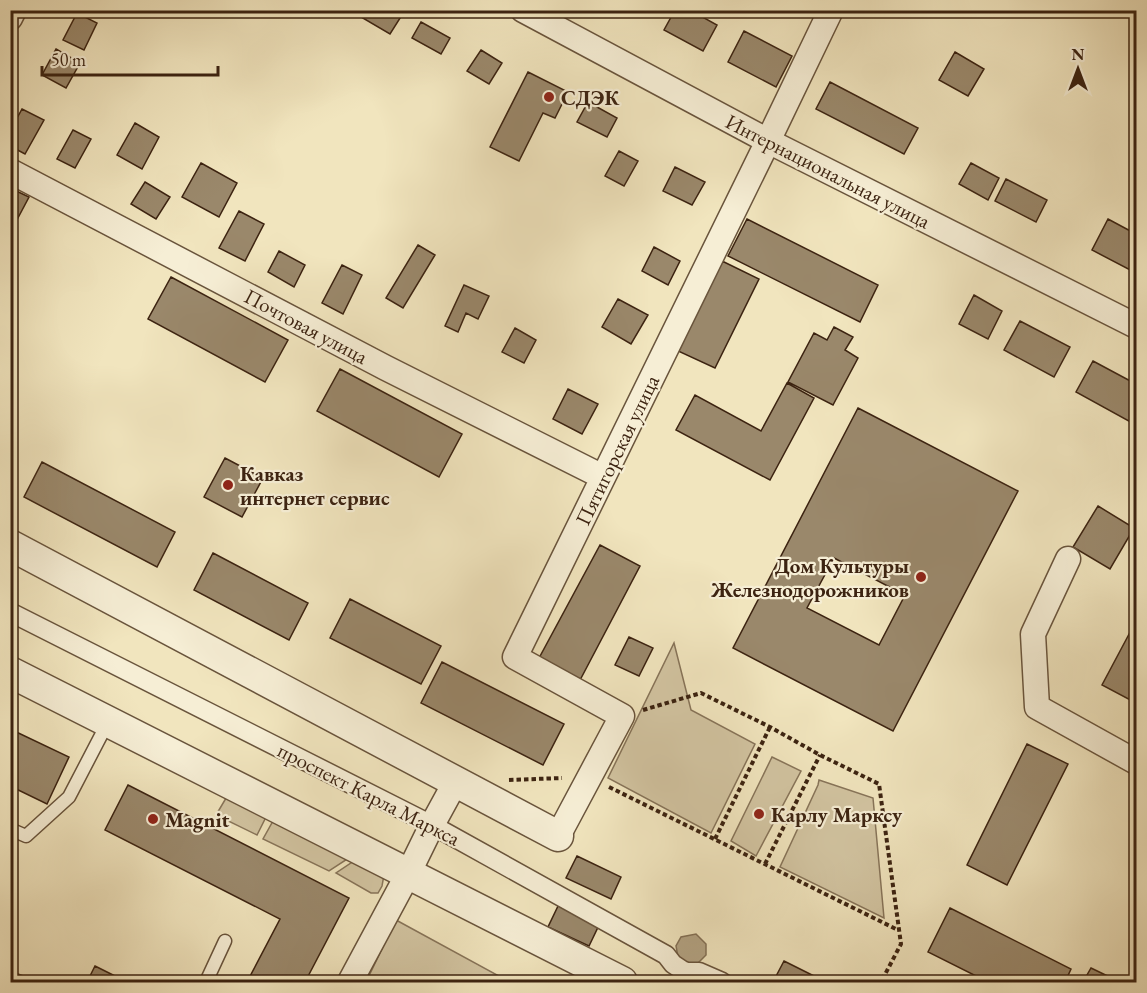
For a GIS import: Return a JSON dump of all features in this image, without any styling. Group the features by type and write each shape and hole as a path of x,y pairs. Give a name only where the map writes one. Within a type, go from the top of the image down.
{"street":[{"path":"10,18 14,10"},
{"name":"Интернациональная улица","path":"523,10 768,141 1137,326"},
{"name":"Пятигорская улица","path":"622,716 515,657 831,10"},
{"name":"Почтовая улица","path":"10,171 376,362 603,477"},
{"path":"10,545 558,836 622,716"},
{"path":"1068,559 1033,634 1037,707 1137,762"},
{"name":"проспект Карла Маркса","path":"10,612 432,825 666,955 682,970 699,972 722,982"},
{"path":"10,672 622,982"},
{"path":"350,982 456,782"}],"lane":[{"path":"10,829 26,836 69,797 108,722"},
{"path":"206,982 225,941"},
{"path":"10,978 20,982"}],"path":[{"path":"622,716 701,693 879,784 901,944 881,982"},
{"path":"715,839 770,727"},
{"path":"765,864 820,755"},
{"path":"500,780 589,777 899,930"}],"shaded area":[{"path":"674,643 691,710 755,744 711,833 608,778"},
{"path":"772,757 801,771 756,856 731,841"},
{"path":"819,780 873,798 884,918 780,867"},
{"path":"232,788 271,807 257,835 216,815"},
{"path":"278,812 358,852 329,871 263,839"},
{"path":"363,855 384,875 378,893 371,893 336,873"},
{"path":"396,920 510,982 366,982"},
{"path":"696,934 706,944 706,955 698,963 687,964 678,957 676,946 681,937"}],"building":[{"path":"365,10 393,10 402,15 390,34 361,17"},
{"path":"675,10 690,10 717,25 703,51 664,30"},
{"path":"77,13 97,23 84,50 63,40"},
{"path":"421,22 450,38 441,54 412,38"},
{"path":"744,31 792,56 776,87 728,62"},
{"path":"56,49 80,63 66,88 42,75"},
{"path":"481,50 502,63 489,84 467,71"},
{"path":"955,52 984,69 968,96 939,80"},
{"path":"528,72 568,92 555,118 543,113 519,161 490,147"},
{"path":"830,82 918,128 904,154 816,109"},
{"path":"588,102 617,118 607,137 577,122"},
{"path":"22,109 44,120 25,154 10,146 10,131"},
{"path":"135,123 159,137 142,169 117,155"},
{"path":"73,130 91,139 75,168 57,159"},
{"path":"619,151 638,161 624,186 605,176"},
{"path":"201,163 237,183 219,217 182,197"},
{"path":"971,163 999,178 988,200 959,184"},
{"path":"675,167 705,182 692,205 663,191"},
{"path":"1006,179 1047,200 1036,222 995,201"},
{"path":"145,182 170,197 156,219 131,204"},
{"path":"10,188 29,197 10,233"},
{"path":"239,211 264,224 245,261 219,248"},
{"path":"747,219 878,285 860,322 728,256"},
{"path":"1108,219 1136,234 1136,273 1092,250"},
{"path":"418,245 435,255 403,308 386,298"},
{"path":"654,247 680,261 668,285 642,271"},
{"path":"279,251 305,265 294,287 268,272"},
{"path":"722,261 759,279 715,368 678,351"},
{"path":"342,265 362,275 343,314 322,303"},
{"path":"171,277 288,340 265,382 148,319"},
{"path":"464,285 489,296 478,319 466,313 458,332 445,326"},
{"path":"974,295 1002,311 988,339 959,324"},
{"path":"618,299 648,315 631,344 602,327"},
{"path":"1020,321 1070,347 1054,377 1004,350"},
{"path":"834,327 853,337 845,350 858,358 833,405 788,382 814,333 827,340"},
{"path":"515,328 536,340 524,363 502,352"},
{"path":"1093,361 1136,384 1136,425 1076,392"},
{"path":"340,369 462,434 439,477 317,411"},
{"path":"787,383 814,398 770,480 676,430 695,395 761,431"},
{"path":"568,389 598,404 582,434 553,419"},
{"name":"Дом Культуры Железнодорожников","path":"858,408 1018,491 893,731 733,648","holes":["834,558 905,595 879,645 807,608"]},
{"path":"225,458 263,478 242,517 204,497"},
{"path":"42,462 175,532 157,567 24,497"},
{"path":"1098,506 1134,528 1110,569 1073,547"},
{"path":"600,545 640,566 579,682 538,660"},
{"path":"213,553 308,603 289,640 194,590"},
{"path":"350,599 441,646 421,684 330,638"},
{"path":"1136,621 1136,703 1102,685"},
{"path":"629,637 653,648 639,676 615,665"},
{"path":"442,662 564,724 543,765 421,703"},
{"path":"10,729 69,757 47,804 10,786"},
{"path":"1027,744 1068,764 1007,885 967,865"},
{"path":"128,785 349,898 305,982 247,982 280,919 105,830"},
{"path":"577,856 621,877 611,899 566,878"},
{"path":"559,904 600,923 589,946 548,927"},
{"path":"950,908 1071,969 1065,982 988,982 928,952"},
{"path":"784,961 826,982 773,982"},
{"path":"95,966 127,982 87,982"},
{"path":"1091,968 1120,982 1083,982"}],"place":[{"name":"СДЭК","path":"549,97"},
{"name":"Кавказ интернет сервис","path":"228,485"},
{"name":"Дом Культуры Железнодорожников","path":"921,577"},
{"name":"Карлу Марксу","path":"759,814"},
{"name":"Magnit","path":"153,819"}]}
